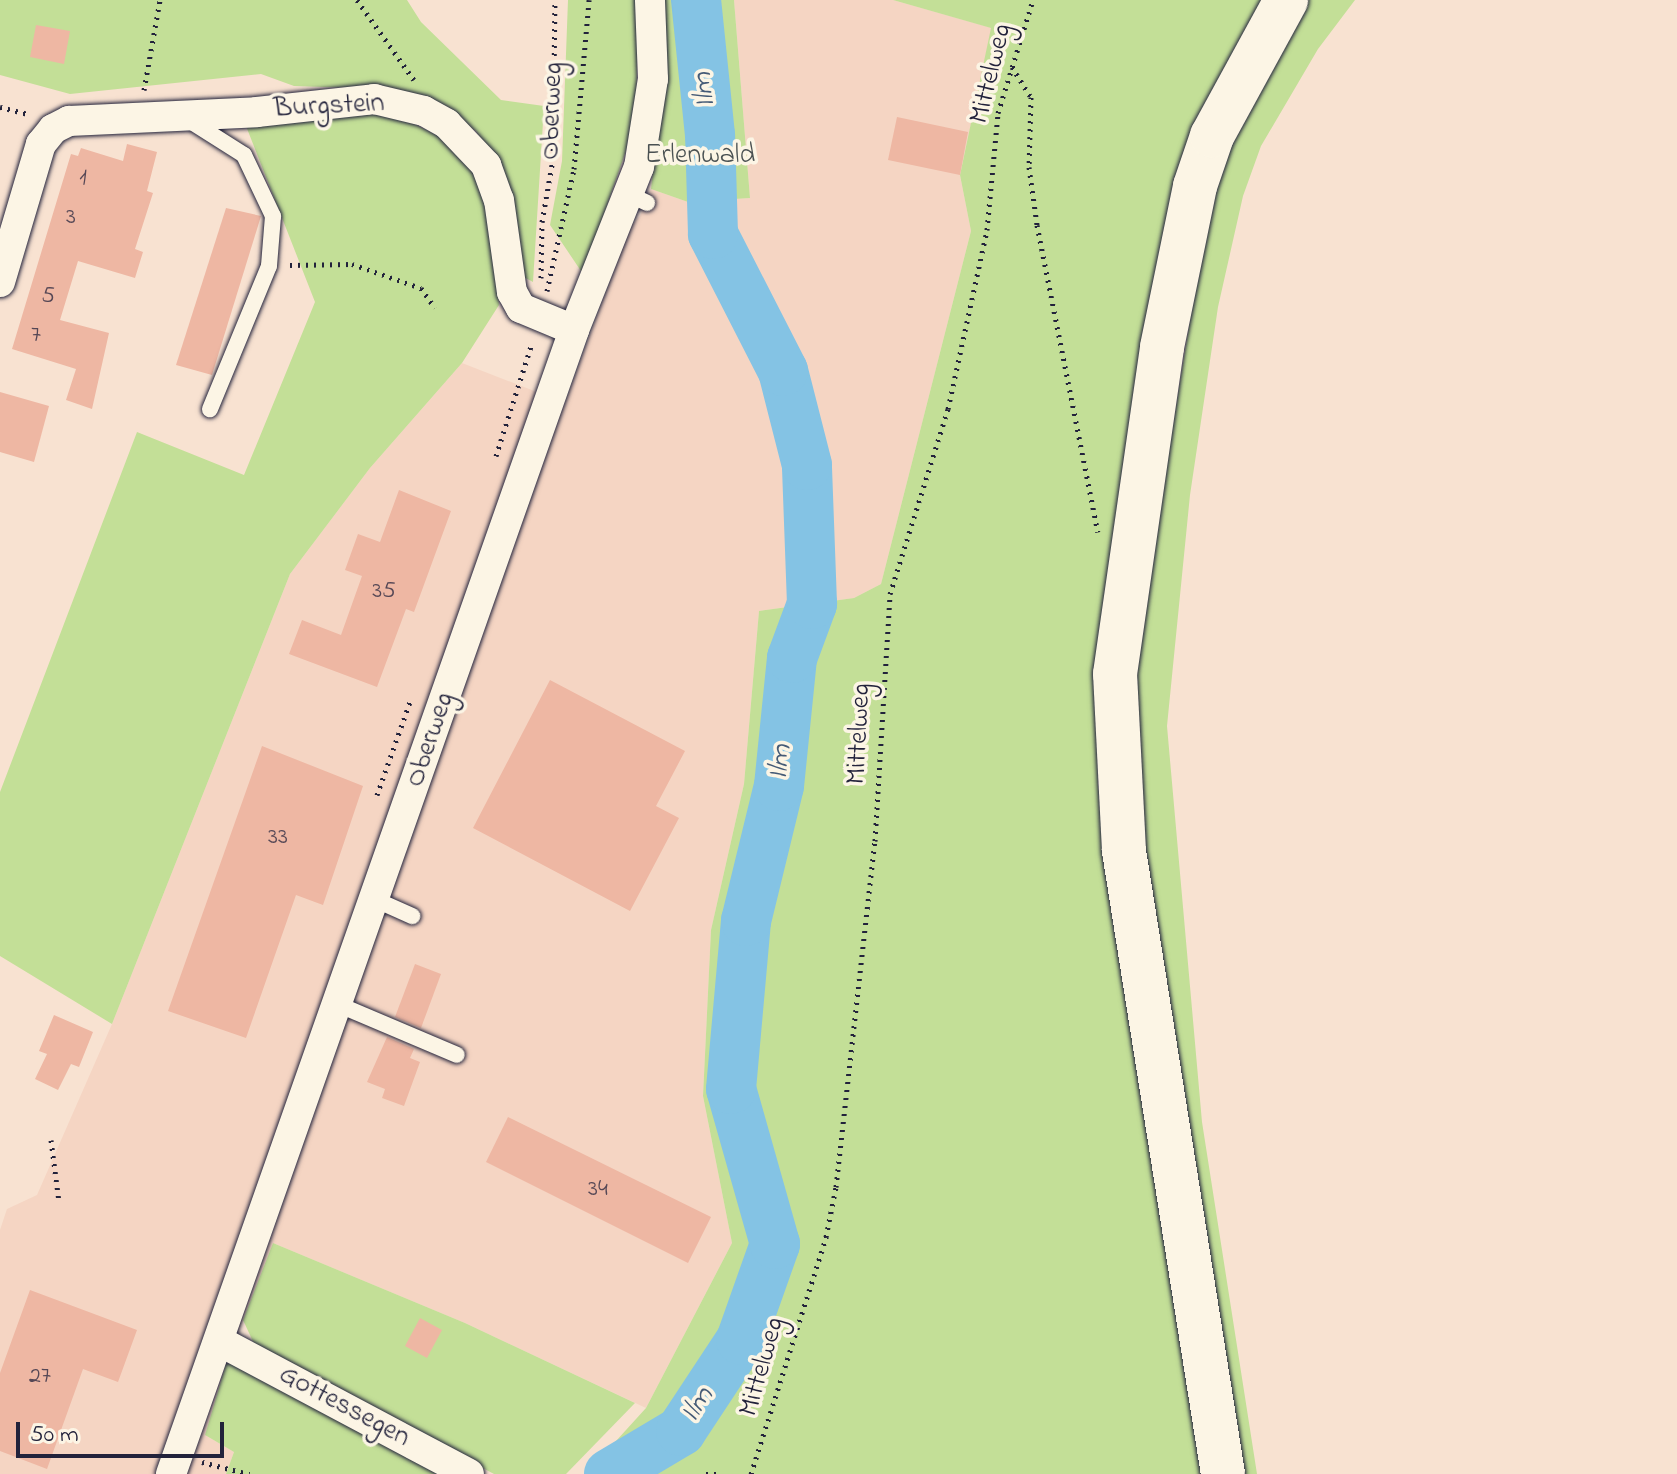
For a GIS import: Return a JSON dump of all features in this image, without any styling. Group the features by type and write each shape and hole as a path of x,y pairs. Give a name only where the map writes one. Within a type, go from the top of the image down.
{"main road":[{"path":"1223,1474 1124,851 1115,674 1162,347 1195,186 1219,122 1286,0"}],"street":[{"name":"Oberweg","path":"174,1465 574,330 637,198 653,79 650,0"},
{"name":"Burgstein","path":"0,282 34,162 53,129 88,118 183,116 374,99 424,111 447,124 486,165 499,200 512,292 521,308 574,330"},
{"name":"Gottessegen","path":"219,1341 469,1474"}],"lane":[{"name":"Burgstein","path":"183,116 244,155 273,216 269,266 210,409"},
{"path":"374,899 412,916"},
{"path":"337,1004 457,1055"}],"path":[{"path":"139,116 160,0"},
{"path":"357,0 417,83 424,111"},
{"name":"Oberweg","path":"540,318 542,222 553,159 555,0"},
{"path":"540,318 574,169 589,0"},
{"name":"Mittelweg","path":"751,1474 826,1237 836,1187 875,841 890,594 948,409 987,230 998,113 1033,0"},
{"path":"1012,67 1031,97 1029,167 1037,225 1085,447 1099,541"},
{"path":"269,266 352,264 421,288 435,308"},
{"path":"51,1140 59,1202"},
{"path":"174,1465 249,1474"},
{"path":"706,1474 719,1474"}],"shaded area":[{"path":"734,0 893,0 992,28 960,175 971,231 881,584 854,598 759,611 744,784 711,930 703,1096 732,1243 646,1408 465,1323 273,1243 226,1364 205,1435 234,1452 226,1474 0,1474 0,1230 7,1209 37,1195 112,1024 290,574 370,468 462,363 565,403 630,227 640,216 651,189 688,202 750,198"}],"green space":[{"path":"0,0 407,0 421,22 501,100 544,106 533,282 520,275 498,164 476,131 429,101 385,89 294,86 261,74 70,94 0,75"},
{"path":"568,0 638,0 636,122 583,274 550,225 562,161"},
{"name":"Erlenwald","path":"660,0 734,0 750,198 688,202 651,189 663,76"},
{"path":"893,0 1266,0 1208,103 1097,703 1098,784 1111,879 1205,1474 586,1474 646,1408 732,1243 703,1096 711,930 744,784 759,611 854,598 881,584 971,231 960,175 991,28"},
{"path":"1305,0 1355,0 1318,49 1261,146 1243,196 1218,307 1190,495 1167,726 1202,1122 1257,1474 1240,1474 1135,799 1134,663 1213,180"},
{"path":"390,112 461,147 487,190 499,305 462,363 370,468 290,574 112,1024 0,956 0,792 137,432 244,475 315,302 244,121"},
{"path":"273,1243 465,1323 635,1403 566,1474 494,1474 256,1348 243,1320"},
{"path":"237,1362 445,1474 226,1474 234,1452 205,1435 226,1364"}],"building":[{"path":"36,25 70,31 64,64 30,57"},
{"path":"897,117 968,132 960,175 888,160"},
{"path":"127,144 157,152 147,191 153,193 135,249 143,252 135,278 78,261 60,320 109,333 92,409 66,400 76,369 12,349 71,154 78,156 81,148 123,161"},
{"path":"226,208 261,216 212,375 176,365"},
{"path":"0,392 49,406 34,462 0,452"},
{"path":"399,490 451,511 414,612 406,609 377,687 289,654 302,620 341,635 362,576 345,570 358,534 380,542"},
{"path":"550,680 685,751 656,806 679,818 630,911 473,828"},
{"path":"262,746 363,786 323,905 296,895 246,1038 168,1011"},
{"path":"415,964 441,974 421,1028 395,1017"},
{"path":"54,1015 93,1032 79,1067 71,1064 58,1090 35,1079 47,1054 39,1051"},
{"path":"387,1037 414,1049 410,1058 420,1062 404,1106 382,1098 385,1089 367,1082"},
{"path":"508,1117 711,1217 688,1263 486,1162"},
{"path":"30,1290 137,1330 118,1382 83,1369 47,1469 0,1451 0,1373"},
{"path":"420,1318 442,1330 427,1358 405,1346"}],"waterway":[{"name":"Ilm","path":"609,1474 681,1431 741,1340 775,1244 731,1089 746,921 779,786 792,658 812,604 807,465 783,371 713,234 710,135 696,0"}]}
